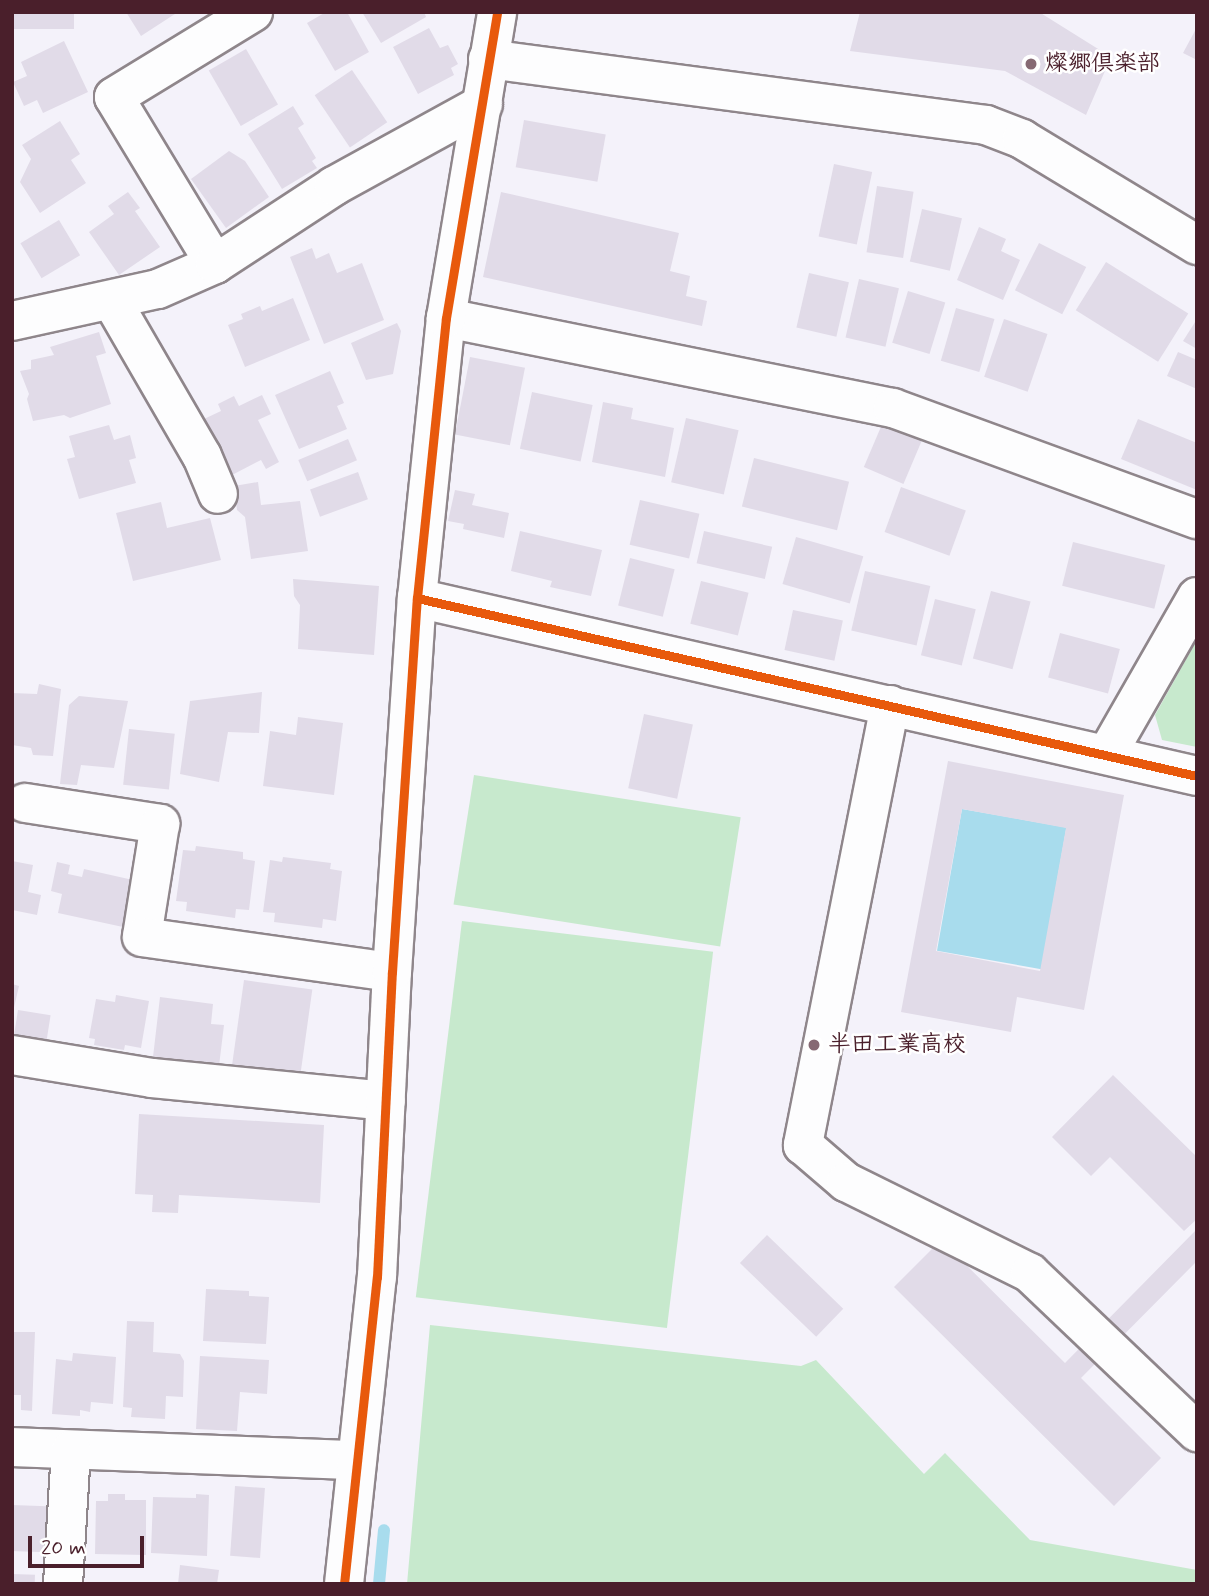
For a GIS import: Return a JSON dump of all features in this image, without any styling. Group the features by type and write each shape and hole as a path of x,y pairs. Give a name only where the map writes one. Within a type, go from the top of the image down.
{"street":[{"path":"215,264 114,97 253,12"},
{"path":"344,1584 377,1277 392,972 417,597 446,318 497,12"},
{"path":"488,59 986,125 1022,139 1197,245"},
{"path":"12,321 158,289 215,264 334,186 483,104"},
{"path":"112,300 202,456 218,494"},
{"path":"446,318 892,408 1197,519"},
{"path":"417,597 1197,776"},
{"path":"1107,754 1197,597"},
{"path":"890,705 803,1145 846,1182 1030,1273 1197,1432"},
{"path":"25,803 160,824 142,937 392,972"},
{"path":"12,1055 152,1078 386,1101"},
{"path":"12,1447 357,1460"},
{"path":"64,1584 71,1450"}],"green space":[{"path":"1197,640 1197,747 1162,740 1155,715"},
{"path":"474,775 741,817 720,947 454,904"},
{"path":"462,921 713,952 667,1328 416,1297"},
{"path":"430,1325 801,1366 816,1360 924,1474 945,1453 1030,1540 1197,1570 1197,1584 407,1584"}],"water":[{"path":"962,809 1066,827 1041,969 937,951"}],"building":[{"path":"14,12 74,12 74,29 14,29"},
{"path":"126,12 178,12 141,36"},
{"path":"326,12 347,12 369,52 335,71 307,23"},
{"path":"362,12 424,12 426,17 381,43"},
{"name":"燦郷倶楽部","path":"860,12 1039,12 1111,57 1086,115 1005,71 850,51"},
{"path":"1197,27 1197,60 1183,53"},
{"path":"429,28 440,48 448,45 458,64 451,68 454,75 418,94 393,47"},
{"path":"64,41 88,92 43,113 37,100 24,106 13,82 27,76 21,62"},
{"path":"246,49 278,104 241,126 209,71"},
{"path":"352,70 387,122 350,147 315,95"},
{"path":"293,106 304,124 298,128 316,158 312,161 317,168 282,189 248,134"},
{"path":"524,120 606,134 597,182 516,167"},
{"path":"60,121 80,154 71,160 86,183 40,213 20,182 31,159 22,145"},
{"path":"229,151 245,161 269,197 226,228 191,179"},
{"path":"834,164 872,172 857,244 819,236"},
{"path":"877,186 914,192 903,258 867,252"},
{"path":"128,192 140,208 135,211 160,247 119,275 89,232 114,214 108,206"},
{"path":"501,192 679,233 670,271 690,276 686,296 707,301 702,326 483,277"},
{"path":"922,209 962,218 950,271 910,262"},
{"path":"59,220 80,255 42,278 20,243"},
{"path":"979,227 1006,239 1001,251 1020,260 1003,300 957,280"},
{"path":"1039,243 1086,267 1062,314 1015,290"},
{"path":"312,248 316,259 329,253 337,273 362,263 384,320 324,344 290,257"},
{"path":"1106,262 1188,313 1158,362 1076,310"},
{"path":"809,273 849,282 836,337 796,328"},
{"path":"859,279 899,288 885,347 846,337"},
{"path":"908,291 945,302 930,354 892,343"},
{"path":"293,298 310,340 245,367 228,325 243,319 241,314 260,306 262,311"},
{"path":"956,308 994,319 979,372 941,361"},
{"path":"1004,319 1047,334 1028,392 984,377"},
{"path":"1197,319 1197,349 1183,341"},
{"path":"397,323 401,331 393,374 366,380 351,343"},
{"path":"99,332 106,353 96,356 111,404 70,418 64,415 33,421 27,399 29,394 20,371 31,369 31,360 54,355 50,347"},
{"path":"1178,352 1197,360 1197,389 1167,376"},
{"path":"470,357 525,368 510,445 455,435"},
{"path":"330,371 344,403 337,406 347,429 299,449 275,395"},
{"path":"532,392 593,405 581,462 520,449"},
{"path":"262,395 271,414 258,420 279,462 266,469 261,460 232,475 204,419 221,411 218,404 234,396 239,406"},
{"path":"603,402 633,408 631,419 674,428 665,477 592,462"},
{"path":"686,418 739,430 724,494 671,482"},
{"path":"1138,419 1197,443 1197,490 1121,459"},
{"path":"883,422 923,439 903,484 864,467"},
{"path":"109,425 114,440 130,435 136,458 129,460 136,483 79,499 67,459 75,457 69,436"},
{"path":"348,439 357,460 307,481 298,460"},
{"path":"754,458 849,482 837,530 742,507"},
{"path":"358,472 368,499 320,517 310,489"},
{"path":"258,482 261,505 300,501 308,551 251,559 245,517 237,510 234,486"},
{"path":"901,487 966,511 949,556 885,532"},
{"path":"455,490 475,494 472,505 509,513 504,538 463,529 464,524 448,521"},
{"path":"640,500 699,514 689,559 630,545"},
{"path":"161,502 167,528 210,518 221,560 133,581 116,513"},
{"path":"520,531 602,550 591,596 550,587 552,581 511,571"},
{"path":"704,531 772,547 765,579 697,563"},
{"path":"796,537 863,556 850,603 782,584"},
{"path":"1073,542 1165,565 1154,609 1062,586"},
{"path":"630,558 675,569 663,617 618,606"},
{"path":"865,571 930,586 917,646 851,630"},
{"path":"293,579 379,586 374,655 298,649 300,605 294,596"},
{"path":"701,581 749,593 738,636 690,624"},
{"path":"991,591 1031,602 1012,669 973,659"},
{"path":"935,599 976,609 962,665 921,655"},
{"path":"793,610 843,621 834,661 784,650"},
{"path":"1060,633 1120,649 1108,693 1048,677"},
{"path":"39,684 61,689 53,756 33,755 31,748 12,745 12,693 37,694"},
{"path":"262,692 259,733 228,732 219,782 180,774 190,701"},
{"path":"79,696 128,701 114,768 81,765 77,785 60,784 69,705"},
{"path":"644,714 693,724 677,799 628,788"},
{"path":"298,717 343,723 334,795 263,786 270,731 296,735"},
{"path":"129,729 175,734 169,790 123,785"},
{"path":"948,761 1124,795 1084,1010 1017,997 1011,1032 901,1012","holes":["962,809 1066,828 1040,971 936,951"]},
{"path":"196,846 243,852 243,859 255,861 249,910 236,909 235,918 186,911 187,902 176,901 183,850 195,851"},
{"path":"283,857 331,863 330,869 342,871 336,921 323,919 322,928 274,922 275,913 263,912 270,860 282,862"},
{"path":"12,861 33,865 28,892 41,895 37,915 12,910"},
{"path":"57,862 70,865 68,874 82,877 84,869 133,880 123,927 58,913 62,894 51,891"},
{"path":"244,980 312,990 300,1076 232,1066"},
{"path":"12,984 19,986 13,1012 12,1012"},
{"path":"116,995 149,1001 141,1048 125,1045 124,1050 94,1045 95,1039 89,1038 96,999 115,1002"},
{"path":"160,997 213,1004 211,1024 224,1025 219,1066 153,1057"},
{"path":"18,1010 51,1015 46,1042 14,1037"},
{"path":"1113,1075 1197,1157 1197,1219 1184,1231 1110,1157 1091,1176 1052,1137"},
{"path":"139,1114 324,1125 320,1203 179,1195 178,1213 152,1212 153,1195 135,1194"},
{"path":"1197,1229 1197,1261 1081,1378 1161,1458 1114,1506 894,1287 941,1240 1065,1363"},
{"path":"767,1235 843,1309 816,1337 740,1263"},
{"path":"206,1289 249,1291 249,1296 269,1297 266,1344 203,1341"},
{"path":"127,1321 154,1322 153,1352 180,1354 184,1361 183,1397 166,1396 165,1419 131,1417 132,1408 123,1407"},
{"path":"12,1332 35,1332 32,1411 21,1410 21,1395 12,1395"},
{"path":"73,1353 116,1357 113,1404 91,1402 90,1412 80,1410 80,1416 52,1414 56,1359 72,1361"},
{"path":"200,1356 269,1360 267,1394 240,1392 237,1431 196,1429"},
{"path":"235,1486 265,1488 260,1558 230,1556"},
{"path":"108,1494 125,1494 125,1500 146,1500 146,1555 95,1554 96,1501 108,1501"},
{"path":"196,1494 209,1495 207,1556 151,1553 153,1497 196,1498"},
{"path":"12,1505 47,1506 45,1552 12,1551"},
{"path":"180,1565 219,1570 217,1584 178,1584"},
{"path":"12,1574 35,1575 35,1584 12,1584"}],"waterway":[{"path":"379,1584 384,1530"}],"cycle path":[{"path":"344,1584 377,1277 392,972 417,598 446,318 497,12"},
{"path":"417,598 1197,776"}],"place":[{"name":"燦郷倶楽部","path":"1031,64"},
{"name":"半田工業高校","path":"814,1045"}]}
